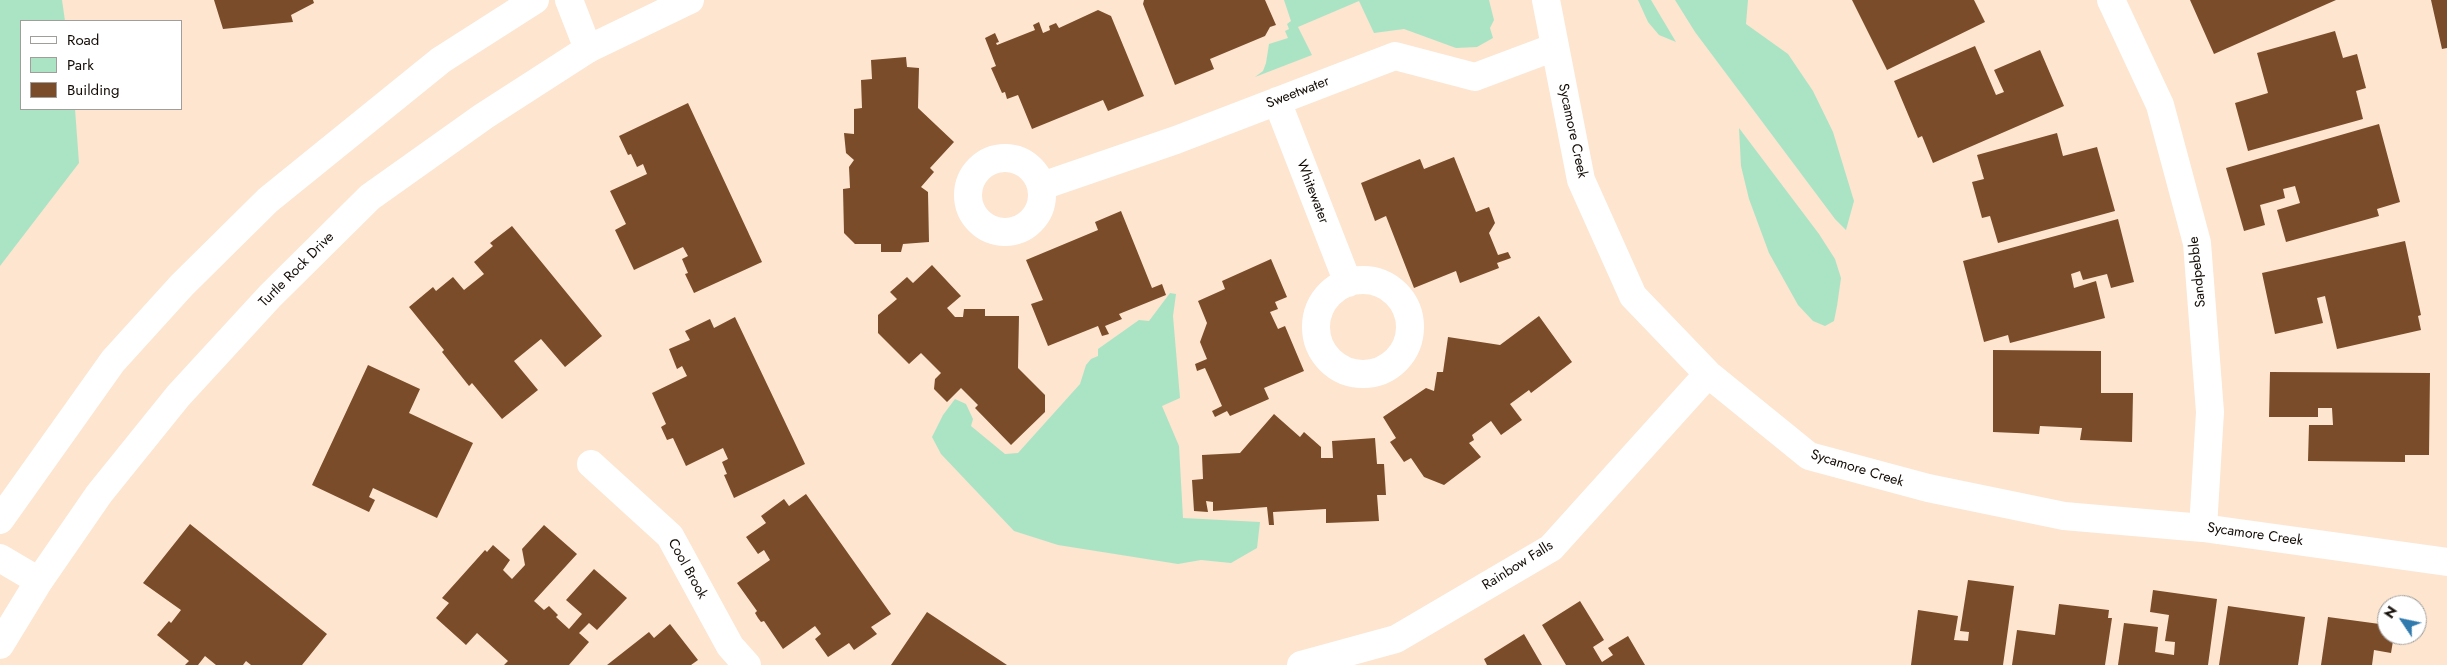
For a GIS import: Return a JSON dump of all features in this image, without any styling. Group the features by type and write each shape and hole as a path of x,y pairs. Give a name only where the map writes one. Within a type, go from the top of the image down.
{"street":[{"path":"0,520 113,360 182,285 268,200 441,60 535,0"},
{"path":"569,0 588,49"},
{"name":"Turtle Rock Drive","path":"2,638 99,494 178,396 270,296 370,197 484,116 588,49 690,0"},
{"name":"Sycamore Creek","path":"1546,0 1580,180 1634,296 1708,374 1809,456 1918,486 2064,516 2204,528 2447,562"},
{"name":"Sandpebble","path":"2112,0 2160,105 2197,243 2210,412 2204,528"},
{"name":"Sweetwater","path":"1042,186 1176,140 1395,56 1476,77 1555,46"},
{"name":"Whitewater","path":"1277,101 1348,283"},
{"name":"Rainbow Falls","path":"1301,665 1396,639 1551,548 1708,374"},
{"name":"Cool Brook","path":"591,464 670,536 730,646 746,665"},
{"path":"0,558 39,581"}],"green space":[{"path":"0,0 62,0 65,20 20,20 20,110 75,110 79,163 0,266"},
{"path":"1284,0 1489,0 1494,20 1490,28 1493,38 1477,47 1456,48 1404,29 1374,33 1359,1 1298,27 1312,55 1255,77 1263,71 1269,44 1288,38 1285,31 1289,29 1287,24 1291,21"},
{"path":"1638,0 1651,0 1676,42 1659,35 1648,22"},
{"path":"1675,0 1748,0 1746,24 1788,54 1813,91 1833,132 1854,201 1846,230 1835,219 1695,32"},
{"path":"1739,128 1819,234 1835,259 1841,278 1837,306 1834,321 1825,326 1813,321 1798,305 1769,253 1749,199 1741,166"},
{"path":"1170,293 1176,294 1173,316 1180,398 1162,406 1179,446 1183,518 1260,522 1257,548 1231,563 1201,560 1178,564 1058,545 1014,531 941,454 932,437 943,415 955,399 966,404 973,419 971,426 1005,454 1018,453 1080,384 1086,365 1091,359 1098,356 1098,349 1139,320 1149,321"}],"building":[{"path":"214,0 313,0 314,3 291,15 293,22 223,29"},
{"path":"1144,0 1265,0 1276,25 1270,27 1265,36 1210,59 1214,69 1175,85 1143,4"},
{"path":"1852,0 1974,0 1985,22 1887,70"},
{"path":"2190,0 2336,0 2214,54"},
{"path":"2431,0 2447,0 2447,48 2442,49"},
{"path":"1098,10 1111,16 1144,96 1108,111 1103,100 1032,129 1018,95 1007,99 1005,92 1002,93 991,68 996,66 985,38 995,33 999,42 996,43 997,45 1035,30 1033,25 1039,22 1043,33 1050,30 1049,26 1056,23 1059,28"},
{"path":"2335,31 2343,58 2357,54 2366,88 2356,91 2363,119 2248,151 2235,103 2268,93 2257,53"},
{"path":"1975,46 1996,95 2004,92 1994,70 2040,50 2064,106 1933,163 1922,136 1918,138 1894,81"},
{"path":"906,57 907,67 919,68 918,108 954,142 930,168 934,172 921,187 928,192 929,242 903,244 901,252 881,252 881,244 855,244 844,233 843,189 850,188 849,167 854,160 846,153 844,133 854,134 854,109 862,108 861,80 872,79 871,60"},
{"path":"688,103 762,262 694,293 685,274 688,273 682,259 688,256 683,247 634,270 615,230 626,224 610,191 647,174 643,164 637,167 631,154 628,155 619,136"},
{"path":"2379,124 2400,202 2377,209 2379,216 2286,242 2277,210 2300,203 2295,186 2283,189 2285,198 2260,205 2265,225 2244,231 2226,168"},
{"path":"2057,133 2063,156 2097,147 2115,211 1998,243 1990,216 1982,218 1972,182 1984,179 1977,155"},
{"path":"1454,157 1476,212 1489,207 1495,223 1489,233 1498,255 1508,252 1511,258 1497,263 1499,268 1460,283 1456,271 1414,288 1386,216 1375,221 1361,183 1420,159 1424,169"},
{"path":"1121,211 1152,288 1162,284 1166,295 1119,314 1122,319 1105,326 1109,334 1102,336 1098,326 1048,346 1031,304 1043,300 1026,260 1098,230 1095,222"},
{"path":"2118,219 2134,282 2111,288 2107,274 2083,280 2080,271 2071,274 2074,288 2096,281 2105,318 2010,343 2008,335 1984,342 1963,261"},
{"path":"512,226 602,336 565,367 541,339 514,361 538,390 502,419 472,383 469,386 442,352 444,350 409,307 433,287 436,291 453,277 464,290 484,274 474,262 493,246 490,243"},
{"path":"2405,241 2421,315 2418,316 2421,330 2337,349 2325,296 2317,298 2323,323 2275,334 2262,273"},
{"path":"1271,259 1287,297 1275,302 1278,309 1270,312 1278,329 1285,326 1304,371 1264,388 1269,399 1230,416 1227,411 1215,417 1212,411 1222,406 1205,368 1197,371 1195,364 1207,359 1200,342 1207,323 1198,301 1225,289 1222,281"},
{"path":"932,265 961,296 947,308 955,317 963,317 964,309 985,309 985,316 1019,316 1018,368 1045,395 1045,412 1011,445 975,408 978,405 961,388 947,402 934,389 935,379 941,373 921,353 909,364 878,333 878,315 897,299 890,292 907,277 913,283"},
{"path":"1539,316 1572,362 1531,393 1529,390 1510,404 1522,420 1501,435 1491,421 1472,435 1474,440 1469,443 1481,457 1444,485 1424,477 1411,458 1404,462 1390,442 1396,438 1383,417 1426,388 1434,391 1437,372 1443,372 1448,337 1500,345"},
{"path":"735,317 805,464 734,498 724,475 727,474 722,462 728,459 723,448 686,466 673,438 667,440 661,427 666,424 652,393 687,376 682,366 677,369 669,349 690,340 685,331 710,319 714,328"},
{"path":"1993,350 2101,351 2101,393 2133,393 2132,442 2080,440 2082,428 2040,426 2039,434 1993,432"},
{"path":"368,365 420,389 409,413 473,443 437,518 373,488 369,497 375,500 369,512 312,485"},
{"path":"2270,372 2430,373 2429,455 2405,455 2405,462 2308,461 2309,425 2333,425 2332,408 2318,408 2318,417 2269,417"},
{"path":"1274,414 1300,437 1304,432 1321,447 1321,458 1333,458 1332,441 1375,438 1377,464 1384,464 1386,495 1377,495 1379,521 1326,523 1326,509 1273,512 1274,525 1269,525 1267,507 1213,511 1213,502 1206,501 1208,512 1194,511 1192,480 1203,479 1202,455 1240,453"},
{"path":"806,494 891,614 871,627 877,634 854,650 849,643 828,657 815,639 821,634 815,626 783,649 764,621 761,622 758,618 755,613 757,611 737,583 770,560 764,550 758,554 746,537 766,523 761,516 784,499 789,506"},
{"path":"190,524 327,634 302,665 251,665 246,661 243,665 216,665 205,656 198,665 185,665 189,661 157,635 169,621 171,623 181,610 143,583"},
{"path":"544,525 577,554 534,601 544,610 549,606 558,615 556,617 569,629 582,614 566,600 594,569 627,598 597,630 589,623 579,633 589,642 569,665 504,665 508,661 477,633 466,645 436,618 449,603 442,598 485,550 487,552 493,545 510,560 503,570 512,579 525,565 522,549"},
{"path":"1968,580 2014,586 2003,665 1911,665 1918,610 1958,616 1954,640 1968,641 1969,632 1960,631"},
{"path":"2153,590 2217,599 2208,665 2118,665 2124,623 2158,627 2155,652 2174,655 2175,642 2165,641 2169,615 2150,612"},
{"path":"1580,601 1604,640 1593,647 1602,662 1613,655 1608,648 1628,636 1645,665 1566,665 1542,625"},
{"path":"2059,604 2109,610 2108,618 2112,618 2105,665 2012,665 2017,630 2055,635"},
{"path":"2228,606 2305,617 2298,665 2219,665"},
{"path":"927,612 1007,665 891,665"},
{"path":"2328,617 2377,624 2377,645 2392,645 2391,653 2374,650 2372,665 2321,665"},
{"path":"670,624 698,660 691,665 607,665 649,632 654,638"},
{"path":"1524,634 1542,665 1487,665 1484,659"}]}
